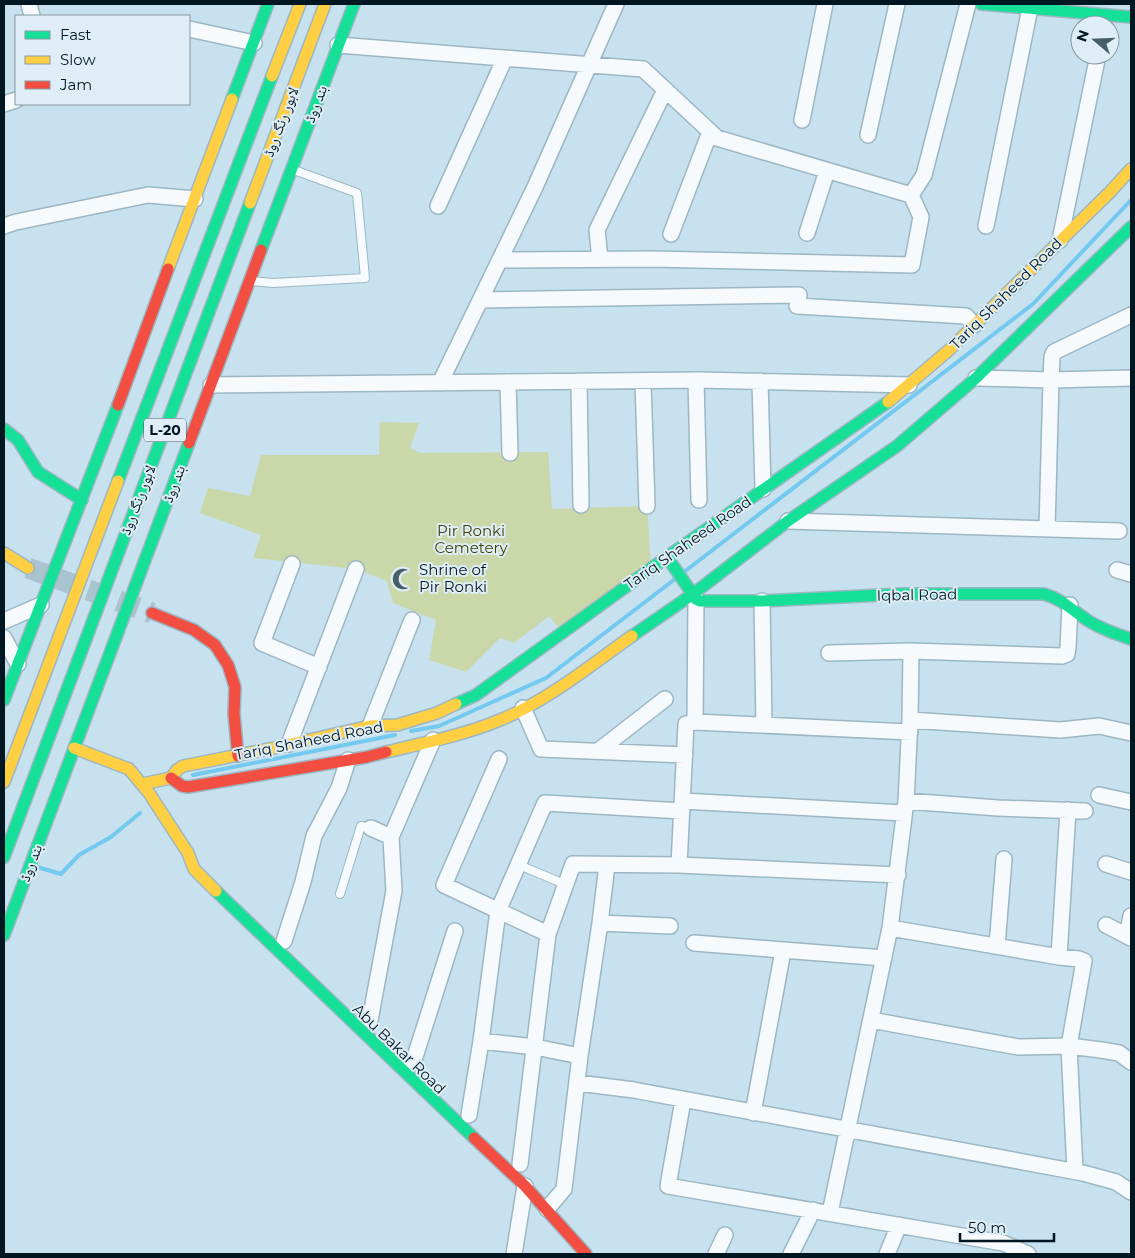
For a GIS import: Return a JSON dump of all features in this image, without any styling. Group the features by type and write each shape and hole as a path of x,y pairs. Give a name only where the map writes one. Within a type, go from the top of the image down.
{"main road":[{"path":"4,700 82,500 268,4"},
{"name":"لاہور رنگ روڈ","path":"4,782 300,4"},
{"name":"لاہور رنگ روڈ","path":"4,857 325,4"},
{"name":"بند روڈ","path":"4,935 354,4"},
{"path":"981,4 1030,8 1068,7 1091,15"},
{"name":"Tariq Shaheed Road","path":"142,784 171,778 183,766 238,756 370,726 397,724 437,714 476,695 892,399 949,350 1131,169"},
{"name":"Tariq Shaheed Road","path":"171,778 182,786 188,787 348,760 456,735 501,720 540,700 693,594 788,520 897,446 976,378 1131,227"},
{"path":"4,429 18,440 38,472 82,500"},
{"path":"4,553 28,568"},
{"path":"668,559 693,594"},
{"name":"Iqbal Road","path":"693,594 700,600 762,601 902,594 1044,594 1058,597 1103,629 1131,638"},
{"path":"152,613 194,630 215,645 228,664 235,687 234,714 238,756"},
{"name":"Abu Bakar Road","path":"74,748 129,768 142,784 188,854 194,869 250,924 526,1174"},
{"name":"Abu Bakar Road","path":"188,854 204,862 210,869"},
{"path":"271,928 288,944"},
{"name":"Abu Bakar Road","path":"401,1051 417,1066"},
{"name":"Abu Bakar Road","path":"507,1152 550,1205 600,1254"},
{"name":"Abu Bakar Road","path":"550,1205 573,1248 586,1254"}],"street":[{"path":"440,383 535,187 616,4"},
{"path":"802,120 825,4"},
{"path":"868,135 897,4"},
{"path":"911,196 924,176 968,4"},
{"path":"986,226 1030,8"},
{"path":"190,29 254,43"},
{"path":"338,45 643,69 717,138 911,196 921,217 912,265 653,258 500,260"},
{"path":"438,206 505,58"},
{"path":"1060,240 1096,65"},
{"path":"600,259 597,230 665,90"},
{"path":"671,234 710,132"},
{"path":"807,233 827,171"},
{"path":"4,226 148,195 195,199"},
{"path":"481,300 799,295 797,306 966,316 974,325"},
{"path":"1047,529 1052,357 1054,352 1131,316"},
{"path":"976,378 1051,380 1131,378"},
{"path":"211,385 696,380 909,385"},
{"path":"696,380 700,500"},
{"path":"578,381 581,505"},
{"path":"643,381 647,506"},
{"path":"760,381 763,489"},
{"path":"508,382 510,453"},
{"path":"788,520 1119,531"},
{"path":"292,564 262,643 319,667"},
{"path":"289,744 356,569"},
{"path":"693,594 695,722"},
{"path":"762,601 764,725"},
{"path":"4,621 41,605"},
{"path":"829,653 911,651 1062,656 1067,654 1068,648 1070,605"},
{"path":"370,726 412,620"},
{"path":"4,639 18,664"},
{"path":"830,1214 890,928 898,874 905,807 910,726 911,651"},
{"path":"598,752 665,699"},
{"path":"523,708 541,749 685,755"},
{"path":"680,865 686,724 695,722 1060,730 1099,726 1131,733"},
{"path":"370,1020 394,891 391,837 434,740"},
{"path":"499,759 444,886 548,934"},
{"path":"288,944 314,836 336,795 348,760"},
{"path":"1099,795 1131,802"},
{"path":"468,1115 481,1041 498,910 545,803 998,808 1085,811"},
{"path":"1059,957 1068,810"},
{"path":"371,828 391,837"},
{"path":"997,946 1004,859"},
{"path":"514,1254 526,1174 535,1047 548,934 573,864 607,866 680,865 898,874"},
{"path":"1106,864 1131,872"},
{"path":"550,1205 564,1189 580,1056 607,866"},
{"path":"1106,925 1129,937 1131,916"},
{"path":"600,923 670,926"},
{"path":"890,928 1084,961 1069,1046 1075,1172"},
{"path":"417,1066 455,931"},
{"path":"694,943 884,958"},
{"path":"753,1113 783,951"},
{"path":"871,1020 1018,1047 1069,1046 1101,1050 1119,1053 1131,1062"},
{"path":"481,1041 535,1047 580,1056"},
{"path":"578,1083 634,1090 1075,1172 1116,1182 1131,1192"},
{"path":"683,1100 668,1186 1003,1243 1028,1254"},
{"path":"791,1254 813,1210"},
{"path":"887,1254 899,1225"},
{"path":"716,1254 724,1235"}],"lane":[{"path":"250,281 273,283 365,278 357,193 292,169"},
{"path":"340,894 361,826 371,828"},
{"path":"518,864 566,885"}],"green space":[{"name":"Pir Ronki Cemetery","path":"380,422 419,423 410,448 421,453 548,452 552,509 647,506 651,568 563,633 549,616 514,643 500,638 466,672 429,660 436,620 393,603 387,581 356,569 253,558 261,535 200,513 208,488 250,496 261,455 379,455"}],"waterway":[{"path":"684,572 1033,304 1131,200"},
{"path":"411,731 439,726 546,678 675,579"},
{"path":"193,775 395,735"},
{"path":"37,867 61,874 79,855 111,837 140,813"}],"tunnel":[{"path":"28,568 152,613"}],"traffic: fast":[{"path":"232,99 268,4"},
{"path":"261,250 354,4"},
{"path":"981,4 1131,17"},
{"path":"118,481 272,76"},
{"path":"4,857 250,203"},
{"path":"632,636 693,594 788,521 897,446 976,378 1131,227"},
{"path":"456,704 476,695 667,557 888,402"},
{"path":"4,700 118,405"},
{"path":"4,429 18,440 38,472 82,500"},
{"path":"4,935 189,443"},
{"path":"667,557 696,599 700,601 762,601 902,594 1044,594 1062,602 1098,626 1131,639"},
{"path":"216,891 474,1138"}],"traffic: slow":[{"path":"272,76 300,4"},
{"path":"250,203 325,4"},
{"path":"168,269 232,99"},
{"path":"888,402 949,350 1131,169"},
{"path":"4,782 118,481"},
{"path":"4,553 28,568"},
{"path":"386,752 472,730 517,712 552,693 632,636"},
{"path":"142,784 171,778 183,766 370,726 397,725 437,713 456,704"},
{"path":"74,748 129,769 149,793 188,853 194,869 216,891"}],"traffic: jam":[{"path":"189,443 261,250"},
{"path":"118,405 168,269"},
{"path":"152,613 194,630 215,645 228,665 235,687 234,714 238,756"},
{"path":"171,778 182,786 188,787 367,757 386,752"},
{"path":"474,1138 525,1186 586,1254"}],"place":[{"name":"Shrine of Pir Ronki","path":"403,579"}]}
